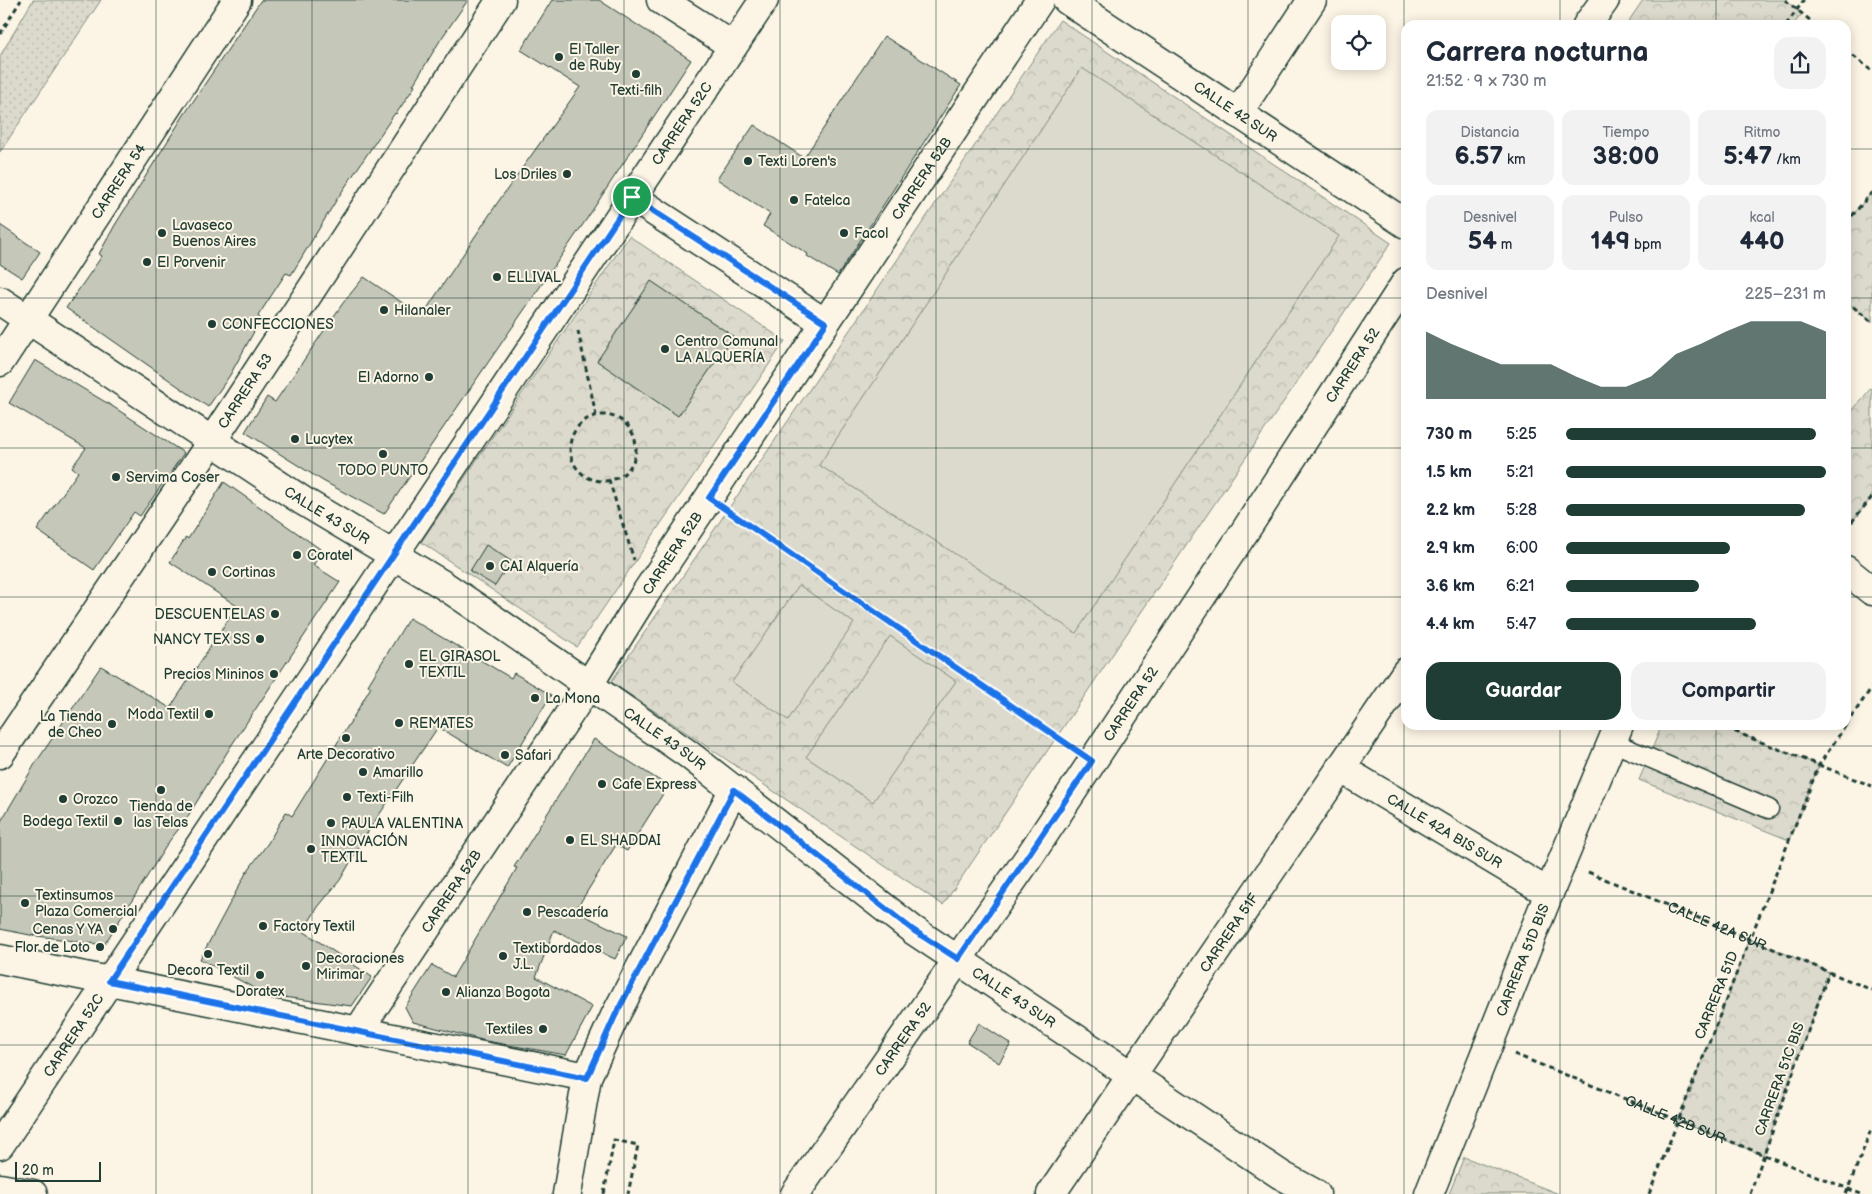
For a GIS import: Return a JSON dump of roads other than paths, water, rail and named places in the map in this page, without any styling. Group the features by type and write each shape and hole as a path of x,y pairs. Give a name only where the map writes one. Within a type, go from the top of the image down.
{"main road":[{"name":"CARRERA 54","path":"0,362 237,0"},
{"name":"CARRERA 53","path":"0,754 212,441 501,0"},
{"path":"662,0 732,46"},
{"name":"CARRERA 52C","path":"0,1145 764,0"},
{"name":"CARRERA 52B","path":"358,1031 588,686 645,594 1040,0"},
{"name":"CALLE 42 SUR","path":"1067,0 1401,221"},
{"path":"1238,113 1312,0"},
{"path":"1591,20 1605,0"},
{"path":"632,197 826,323"},
{"name":"CARRERA 52","path":"795,1194 1092,761 1401,290"},
{"name":"CALLE 43 SUR","path":"0,301 303,501 445,586 688,754 913,930 1281,1175 1316,1194"},
{"path":"1851,574 1872,591"},
{"name":"CARRERA 51F","path":"1051,1194 1401,679"},
{"name":"CARRERA 51D BIS","path":"1429,1194 1615,733"},
{"name":"CALLE 42A BIS SUR","path":"1340,768 1550,893"},
{"path":"567,1194 587,1078 615,1016 734,790"},
{"path":"0,959 587,1078"},
{"path":"0,1188 33,1194"}],"lane":[{"path":"1615,733 1769,809"}],"place":[{"name":"El Taller de Ruby","path":"559,57"},
{"name":"Texti-filh","path":"636,74"},
{"name":"Texti Loren's","path":"748,161"},
{"name":"Los Driles","path":"567,174"},
{"name":"Fatelca","path":"794,200"},
{"name":"Lavaseco Buenos Aires","path":"162,233"},
{"name":"Facol","path":"844,233"},
{"name":"El Porvenir","path":"147,262"},
{"name":"ELLIVAL","path":"497,277"},
{"name":"Hilanaler","path":"384,310"},
{"name":"CONFECCIONES","path":"212,324"},
{"name":"Centro Comunal LA ALQUERÍA","path":"665,349"},
{"name":"El Adorno","path":"429,377"},
{"name":"Lucytex","path":"295,439"},
{"name":"TODO PUNTO","path":"383,454"},
{"name":"Servima Coser","path":"116,477"},
{"name":"Coratel","path":"297,555"},
{"name":"CAI Alquería","path":"490,566"},
{"name":"Cortinas","path":"212,572"},
{"name":"DESCUENTELAS","path":"275,614"},
{"name":"NANCY TEX SS","path":"260,639"},
{"name":"EL GIRASOL TEXTIL","path":"409,664"},
{"name":"Precios Mininos","path":"274,674"},
{"name":"La Mona","path":"535,698"},
{"name":"Moda Textil","path":"209,714"},
{"name":"REMATES","path":"399,723"},
{"name":"La Tienda de Cheo","path":"112,724"},
{"name":"Arte Decorativo","path":"346,738"},
{"name":"Safari","path":"505,755"},
{"name":"Amarillo","path":"363,772"},
{"name":"Cafe Express","path":"602,784"},
{"name":"Tienda de las Telas","path":"161,790"},
{"name":"Texti-Filh","path":"347,797"},
{"name":"Orozco","path":"63,799"},
{"name":"Bodega Textil","path":"118,821"},
{"name":"PAULA VALENTINA","path":"331,823"},
{"name":"EL SHADDAI","path":"570,840"},
{"name":"INNOVACIÓN TEXTIL","path":"311,849"},
{"name":"Textinsumos Plaza Comercial","path":"25,903"},
{"name":"Pescadería","path":"527,912"},
{"name":"Factory Textil","path":"263,926"},
{"name":"Cenas Y YA","path":"113,929"},
{"name":"Flor de Loto","path":"100,947"},
{"name":"Decora Textil","path":"208,954"},
{"name":"Textibordados J.L.","path":"503,956"},
{"name":"Decoraciones Mirimar","path":"306,966"},
{"name":"Doratex","path":"260,975"},
{"name":"Alianza Bogota","path":"446,992"},
{"name":"Textiles","path":"543,1029"}]}
